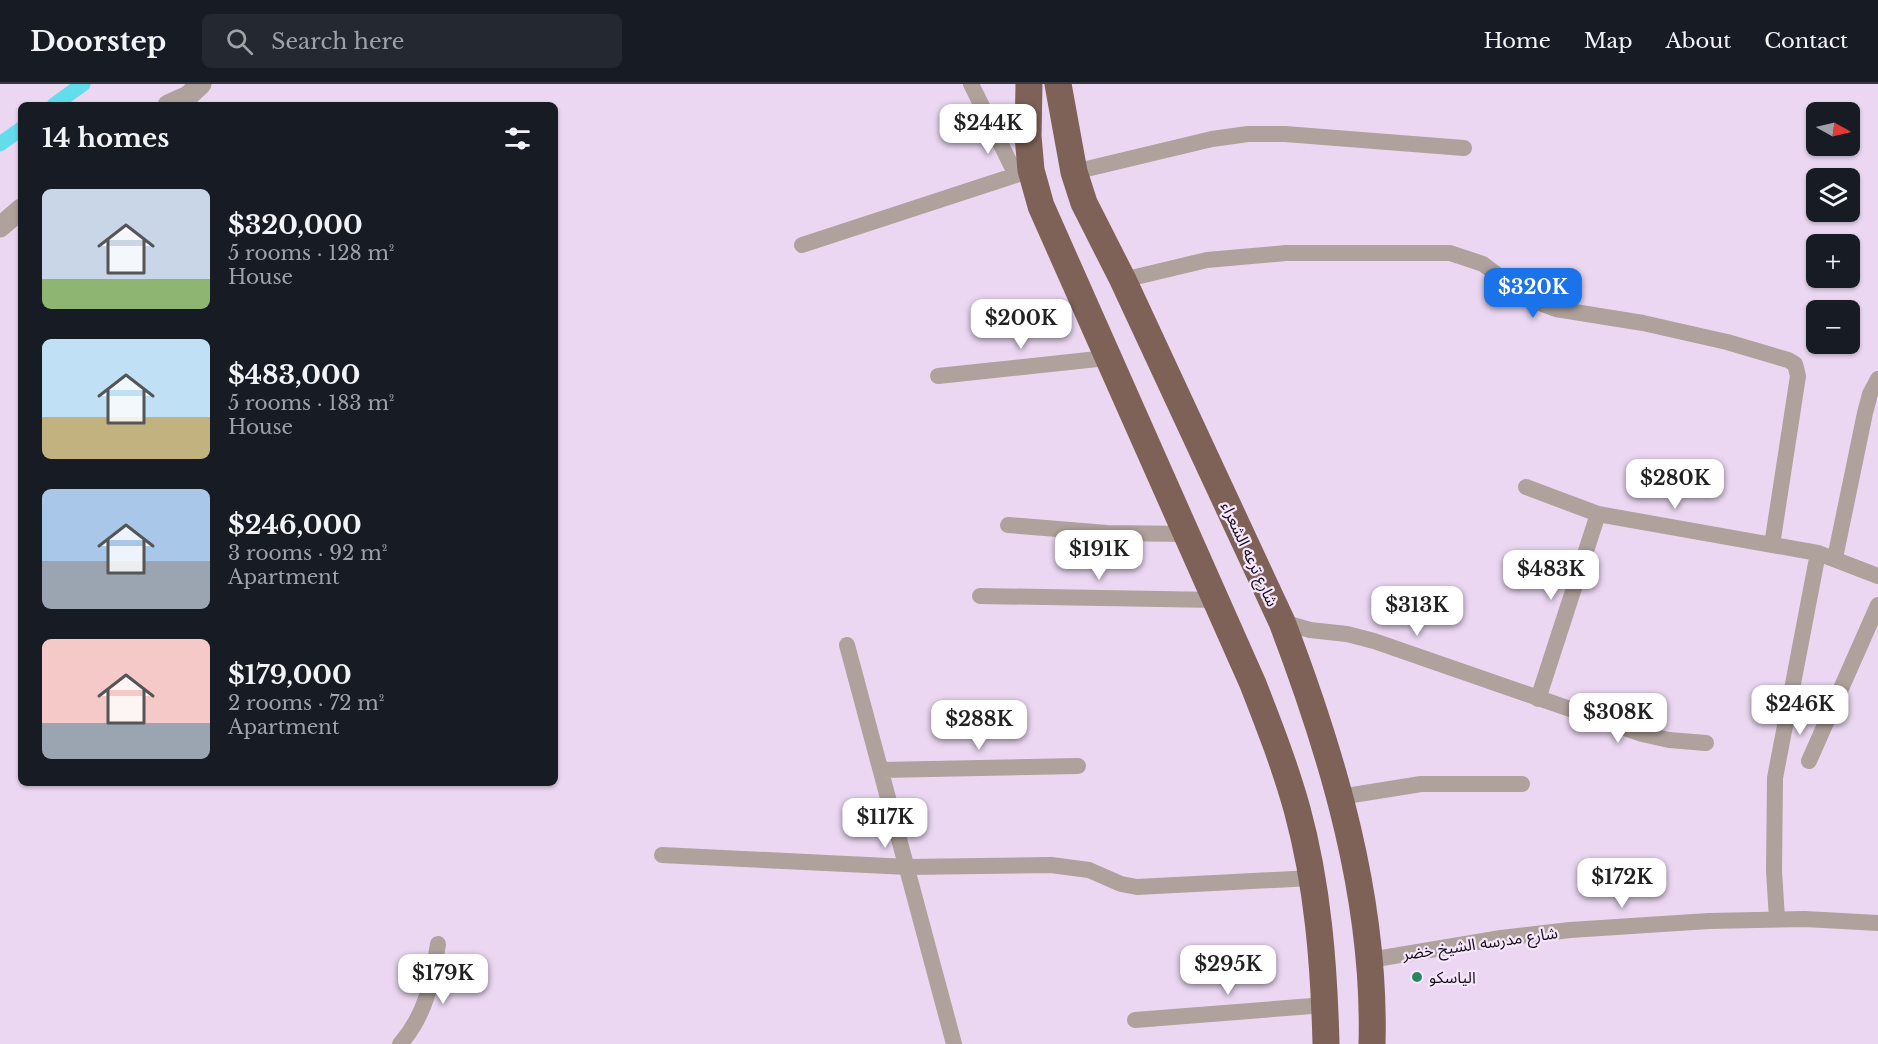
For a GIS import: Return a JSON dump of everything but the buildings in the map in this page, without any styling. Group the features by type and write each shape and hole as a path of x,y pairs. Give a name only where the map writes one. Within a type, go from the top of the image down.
{"highway":[{"path":"1029,84 1028,136 1023,172 1041,206 1217,600 1279,751 1297,809 1312,878 1321,938 1326,1044"},
{"name":"شارع ترعه الشعراء","path":"1058,84 1076,179 1091,218 1123,280 1282,622 1300,671 1340,797 1357,873 1370,960 1373,1001 1372,1044"},
{"path":"1028,136 1050,141 1066,133"},
{"path":"1041,206 1057,190 1071,187 1076,179"},
{"path":"1297,809 1340,797"}],"street":[{"path":"802,245 1023,172 971,84"},
{"path":"176,102 194,95"},
{"path":"1076,179 1212,139 1248,134 1285,134 1464,148"},
{"path":"0,227 18,212"},
{"path":"1123,280 1207,260 1275,254 1450,253 1483,264 1529,299 1556,309 1643,323 1727,342 1788,360 1795,364 1798,376 1772,545"},
{"path":"938,376 1107,358"},
{"path":"1835,558 1865,413 1870,394 1878,380"},
{"path":"1526,487 1598,514 1818,553 1878,576"},
{"path":"1538,699 1598,514"},
{"path":"1008,525 1107,533 1187,534"},
{"path":"1777,919 1774,871 1775,778 1818,553"},
{"path":"980,596 1217,600"},
{"path":"1809,761 1878,605"},
{"path":"1282,622 1310,630 1347,634 1374,641 1642,734 1669,740 1706,743"},
{"path":"847,645 954,1044"},
{"path":"881,770 1078,766"},
{"path":"1340,797 1422,784 1522,784"},
{"path":"662,855 908,867 1069,866 1089,870 1121,884 1137,887 1312,878"},
{"name":"شارع مدرسه الشيخ خضر","path":"1370,960 1490,939 1570,930 1777,919 1878,923"},
{"path":"400,1044 422,1012 431,988 438,944"},
{"path":"1135,1020 1325,1005"}],"waterway":[{"path":"58,102 83,84"},
{"path":"0,144 18,131"}],"place":[{"name":"الياسكو","path":"1417,977"}]}
